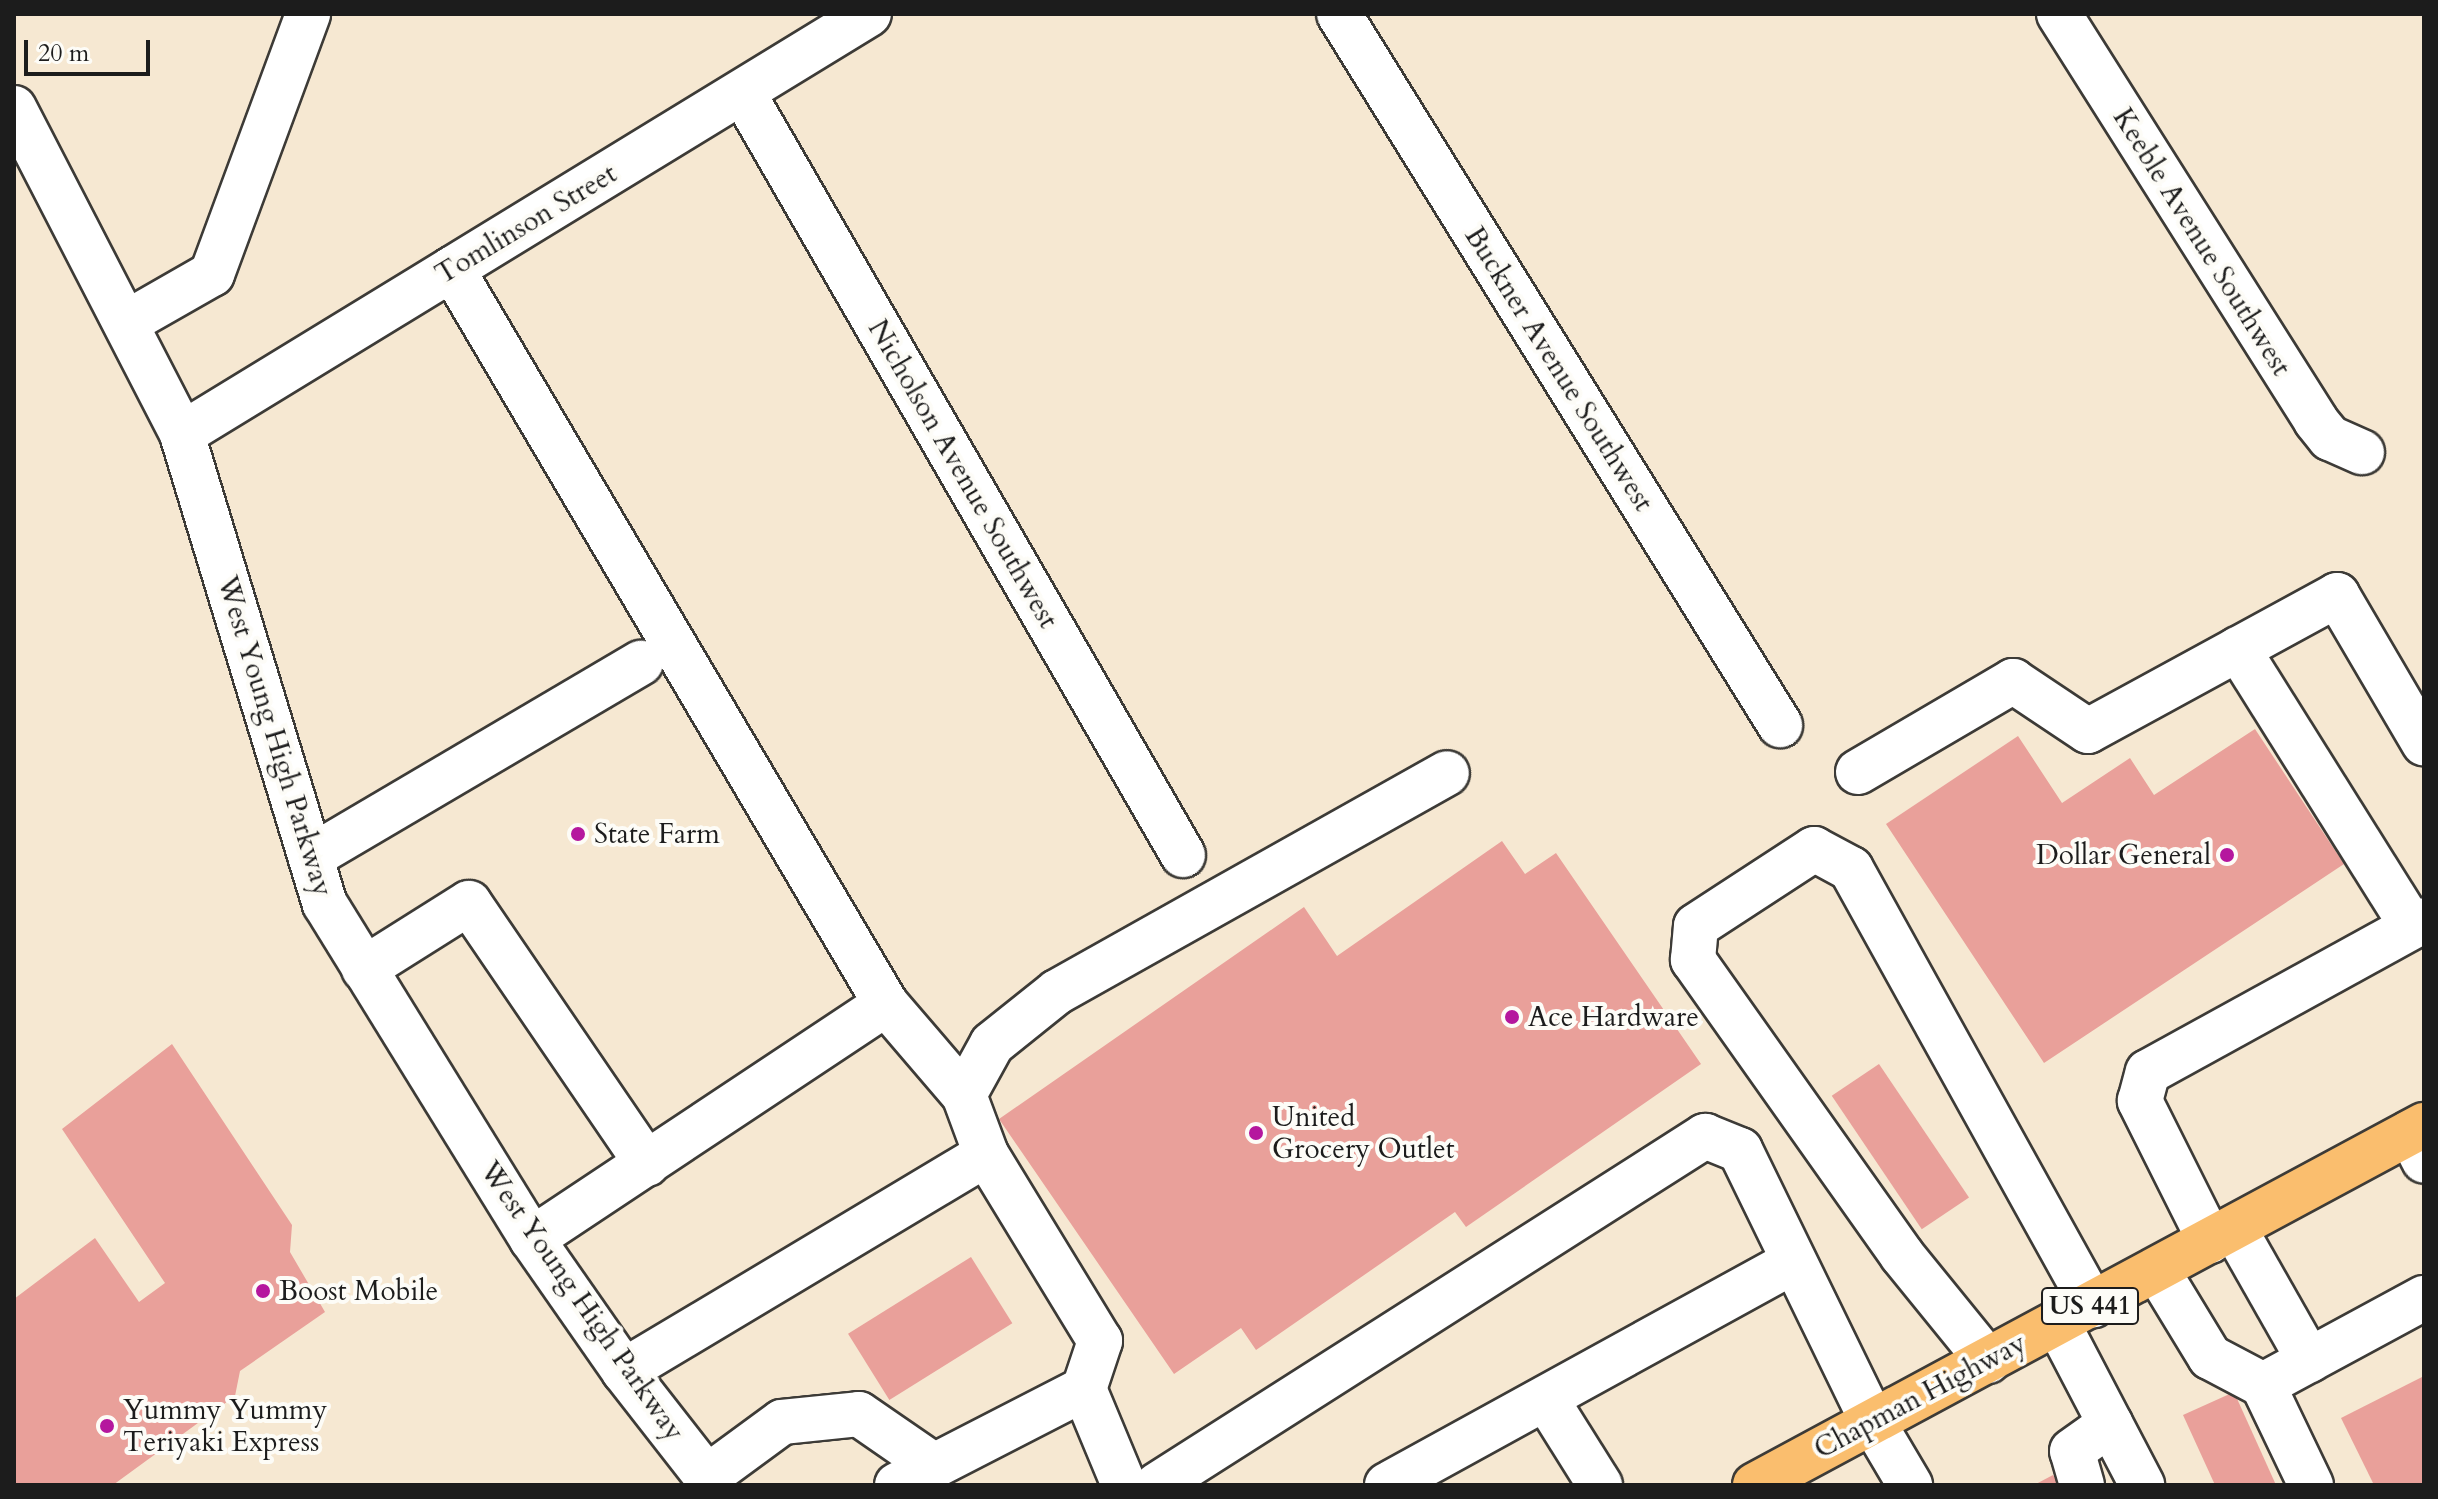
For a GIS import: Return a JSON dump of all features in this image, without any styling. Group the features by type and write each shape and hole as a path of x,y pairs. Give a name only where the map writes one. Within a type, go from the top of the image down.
{"highway":[{"name":"Chapman Highway","path":"1755,1485 1871,1419 1988,1361 2222,1235 2419,1140"}],"street":[{"path":"126,323 212,274 308,14"},
{"name":"Tomlinson Street","path":"182,434 869,14"},
{"name":"Buckner Avenue Southwest","path":"1339,14 1780,725"},
{"name":"Keeble Avenue Southwest","path":"2059,14 2316,421 2330,438 2362,452"},
{"name":"Nicholson Avenue Southwest","path":"743,93 1183,855"},
{"name":"West Young High Parkway","path":"14,108 182,434 325,904 532,1239 624,1371 710,1481"},
{"path":"452,269 886,1004 964,1095 986,1154 1100,1341 1084,1389 1124,1485"},
{"path":"1858,772 2013,681 2088,731 2337,595 2423,740"},
{"path":"2238,649 2418,923 2148,1072 2140,1101 2222,1235 2309,1360"},
{"path":"311,857 641,663"},
{"path":"964,1095 992,1044 1057,992 1447,773"},
{"path":"1988,1361 1902,1255 1693,960 1696,926 1814,849 1851,869 2076,1314 2110,1424 2142,1485"},
{"path":"364,969 469,903 647,1164"},
{"path":"532,1239 886,1004"},
{"path":"1157,1485 1705,1136 1740,1150 1871,1419 1910,1485"},
{"path":"624,1371 986,1154"},
{"path":"1387,1485 1793,1262"},
{"path":"2157,1270 2210,1357 2263,1385 2311,1485"},
{"path":"2263,1385 2424,1298"},
{"path":"710,1481 782,1422 859,1414 915,1475 1084,1389"},
{"path":"1546,1399 1600,1485"},
{"path":"2082,1485 2072,1451 2110,1424"}],"building":[{"path":"2255,729 2344,864 2044,1063 1886,824 2018,736 2062,803 2130,758 2154,795"},
{"path":"1502,841 1525,874 1556,853 1701,1064 1466,1227 1455,1212 1256,1350 1241,1328 1174,1374 999,1119 1304,907 1337,956"},
{"path":"172,1044 292,1225 290,1252 325,1312 240,1371 235,1396 113,1485 14,1485 14,1299 95,1238 139,1302 165,1283 62,1129"},
{"path":"1879,1064 1969,1197 1922,1229 1832,1096"},
{"path":"971,1257 1012,1323 889,1400 848,1334"},
{"path":"2424,1376 2424,1485 2374,1485 2341,1418"},
{"path":"2234,1392 2276,1485 2215,1485 2183,1415"},
{"path":"2053,1475 2059,1485 2034,1485"}],"place":[{"name":"State Farm","path":"578,834"},
{"name":"Dollar General","path":"2227,855"},
{"name":"Ace Hardware","path":"1512,1017"},
{"name":"United Grocery Outlet","path":"1256,1133"},
{"name":"Boost Mobile","path":"263,1291"},
{"name":"Yummy Yummy Teriyaki Express","path":"107,1426"}]}
